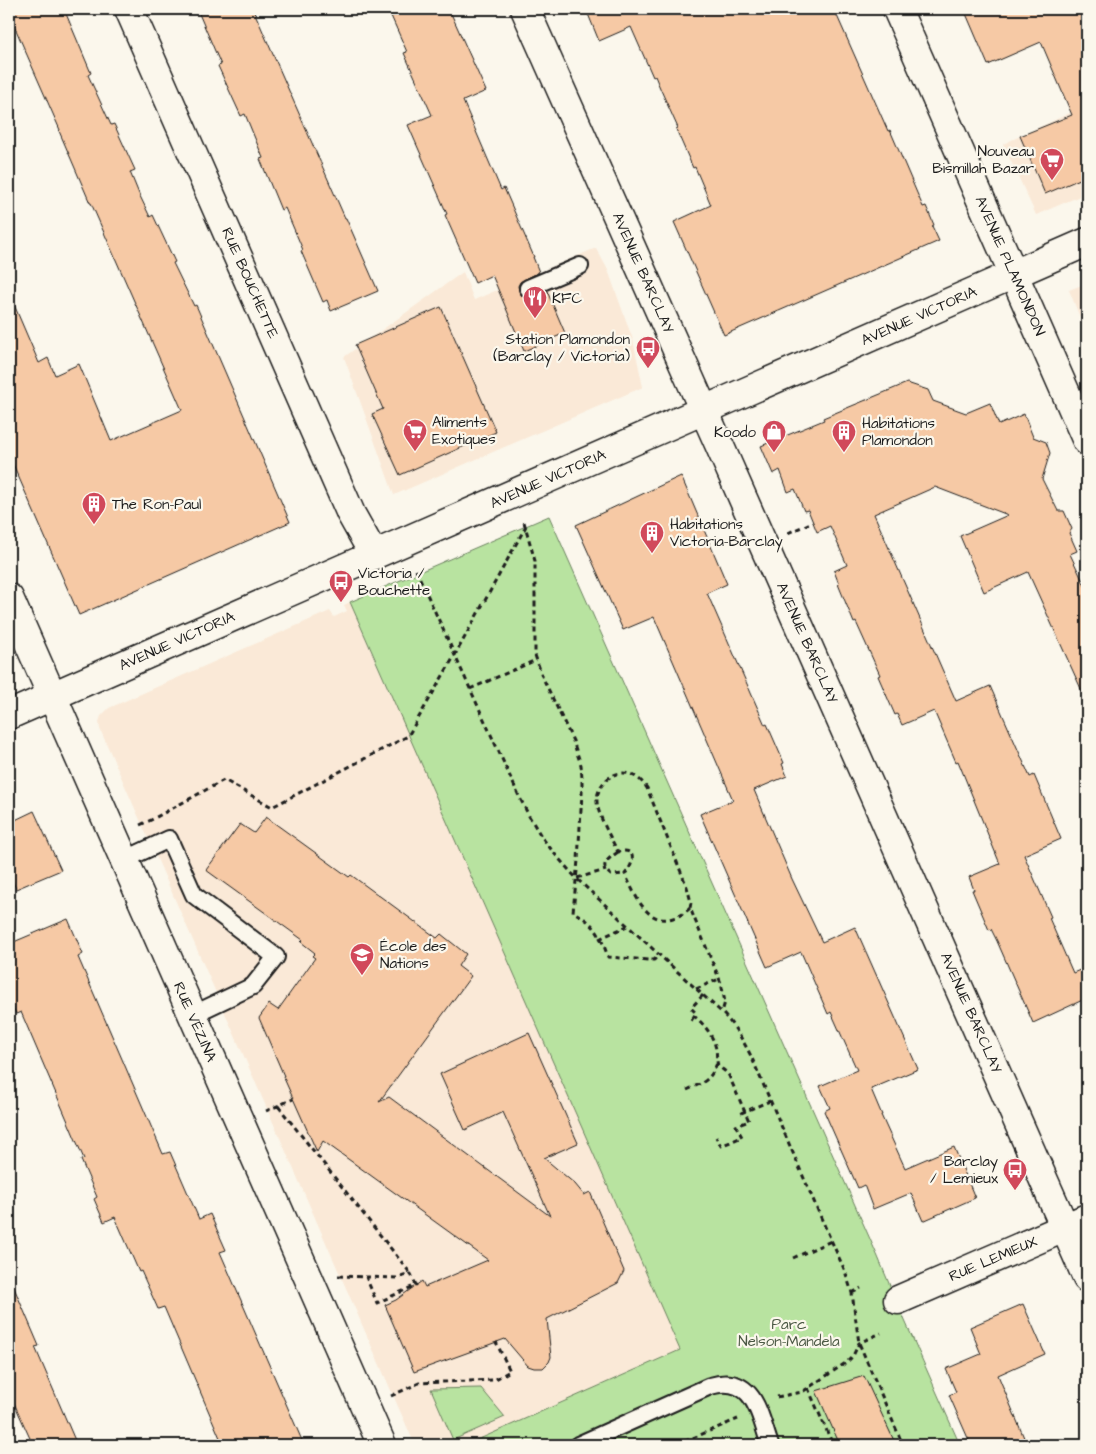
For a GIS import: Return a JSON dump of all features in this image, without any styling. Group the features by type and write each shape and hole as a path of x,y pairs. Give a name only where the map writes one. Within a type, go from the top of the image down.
{"street":[{"name":"RUE BOUCHETTE","path":"129,9 351,514 374,555"},
{"name":"AVENUE BARCLAY","path":"525,9 704,410 1076,1224 1087,1278"},
{"name":"AVENUE PLAMONDON","path":"897,9 1087,440"},
{"name":"AVENUE VICTORIA","path":"9,715 1087,242"},
{"name":"RUE VÉZINA","path":"9,598 382,1445"},
{"name":"RUE LEMIEUX","path":"898,1300 1076,1224"}],"lane":[{"path":"528,288 580,266"},
{"path":"124,860 169,839 194,895 276,957 253,986 192,1015"},
{"path":"578,1445 710,1386 730,1384 741,1387 752,1398 770,1445"}],"path":[{"path":"782,536 813,522"},
{"path":"140,824 151,820 224,780 272,806 408,736 455,656 525,524 535,561 535,656 573,740 581,765 582,793 573,912 588,921 601,939 608,957 654,960 659,955"},
{"path":"416,570 529,816 554,853 627,926 722,1012 737,1030 845,1271 852,1293 859,1343 903,1445"},
{"path":"470,689 536,660"},
{"path":"618,852 599,811 598,794 606,779 620,773 628,773 635,776 647,788 688,887 691,902 690,908 724,994 722,1012"},
{"path":"618,852 631,853 633,860 625,874 611,876 606,870 605,865 618,852"},
{"path":"633,860 638,858"},
{"path":"577,878 606,870"},
{"path":"625,874 648,914 656,919 669,920 679,917 690,908"},
{"path":"601,939 627,926"},
{"path":"696,989 719,979"},
{"path":"691,1021 696,1013 691,1008 703,995"},
{"path":"687,1090 706,1081 714,1072 717,1062 716,1049 712,1038 701,1022 694,1016"},
{"path":"716,1137 721,1146 742,1137 736,1126 749,1121 743,1112 727,1072 717,1062"},
{"path":"266,1111 293,1099"},
{"path":"743,1112 770,1101"},
{"path":"278,1106 412,1274 416,1286 377,1303 366,1277"},
{"path":"793,1258 831,1241"},
{"path":"338,1276 397,1278 412,1274"},
{"path":"852,1293 861,1288"},
{"path":"776,1398 802,1392 847,1362 853,1356 859,1343 881,1333"},
{"path":"392,1396 419,1384 494,1380 510,1371 496,1342"},
{"path":"808,1388 833,1445"},
{"path":"676,1445 746,1415"}],"shaded area":[{"path":"1087,105 1087,193 1036,215 1003,144"},
{"path":"596,248 608,270 633,340 643,387 394,495 344,357 463,272 474,300"},
{"path":"1087,283 1087,335 1069,290"},
{"name":"École des Nations","path":"350,602 681,1350 466,1445 415,1445 100,729 99,722 101,716 109,708 330,611 334,617 347,611 344,605"}],"green space":[{"name":"Parc Nelson-Mandela","path":"549,516 960,1445 466,1445 680,1350 350,602"},
{"path":"481,1388 505,1417 453,1440 431,1389"}],"building":[{"path":"9,9 64,9 91,73 88,75 111,125 114,124 135,170 130,172 139,194 150,217 153,215 175,262 173,263 194,306 196,305 290,522 79,615 9,455 9,293 39,363 48,358 55,375 79,364 111,441 182,410 90,203 9,14"},
{"path":"197,9 253,9 378,291 331,311 327,300 323,302 285,208 281,210 260,159 263,158 245,114 241,116 218,66 221,65"},
{"path":"388,9 449,9 486,91 463,101 501,190 504,188 539,272 520,282 518,286 519,291 522,296 527,298 547,291 565,333 524,351 492,275 475,283 408,125 432,115 404,53 407,52"},
{"path":"586,9 834,9 923,207 926,206 939,241 724,335 674,222 711,205 695,167 693,168 676,129 678,128 631,27 599,41"},
{"path":"964,9 1087,9 1087,176 1045,194 1020,136 1072,115 1041,42 988,65"},
{"path":"441,307 496,432 400,475 372,414 383,409 355,345"},
{"path":"907,383 928,390 933,401 966,413 990,403 999,425 1024,414 1033,437 1046,442 1050,453 1042,479 1058,511 1064,511 1072,529 1069,533 1077,551 1070,554 1087,590 1087,702 1028,572 984,592 960,536 1008,515 935,487 874,514 956,701 990,686 1030,777 1034,775 1061,839 1024,855 1073,973 1087,967 1087,998 1033,1023 972,890 974,890 969,877 1000,864 958,761 956,762 934,711 902,725 897,714 895,715 878,676 880,675 856,622 854,623 838,584 834,571 847,565 830,526 817,532 808,510 804,511 795,489 788,492 780,470 773,474 761,446"},
{"path":"681,476 727,584 707,593 765,725 767,724 784,763 782,764 787,776 754,790 792,879 822,942 855,927 918,1069 871,1089 881,1115 905,1168 954,1147 975,1198 923,1221 911,1193 873,1209 864,1185 858,1188 824,1111 830,1108 820,1086 857,1070 831,1012 828,1014 801,952 767,967 700,814 733,800 654,617 623,630 576,525"},
{"path":"34,811 61,870 16,889 9,872 9,823"},
{"path":"266,817 349,877 351,875 437,938 441,934 466,954 458,966 471,976 379,1102 389,1097 550,1216 503,1112 465,1130 440,1074 529,1033 578,1143 544,1158 575,1184 584,1195 590,1192 624,1271 618,1283 547,1319 551,1357 543,1368 528,1366 505,1339 414,1372 385,1305 396,1300 422,1281 425,1287 488,1260 323,1141 317,1152 259,1018 269,1004 278,1010 315,958 312,956 315,953 301,942 303,940 206,870 240,824 254,833"},
{"path":"68,919 83,954 78,957 163,1154 170,1152 199,1219 210,1214 226,1250 220,1252 304,1445 223,1445 164,1307 158,1309 141,1271 139,1272 115,1217 104,1222 94,1199 97,1197 81,1160 84,1159 21,1012 16,1014 9,997 9,944"},
{"path":"9,1276 39,1346 35,1347 77,1445 33,1445 9,1392"},
{"path":"1023,1304 1045,1354 998,1375 1027,1445 971,1445 949,1395 956,1392 946,1369 981,1354 970,1327"},
{"path":"864,1376 896,1445 840,1445 816,1391"}],"place":[{"name":"Nouveau Bismillah Bazar","path":"1052,181"},
{"name":"KFC","path":"535,319"},
{"name":"Station Plamondon (Barclay / Victoria)","path":"648,369"},
{"name":"Aliments Exotiques","path":"415,452"},
{"name":"Koodo","path":"774,453"},
{"name":"Habitations Plamondon","path":"844,453"},
{"name":"The Ron-Paul","path":"94,525"},
{"name":"Habitations Victoria-Barclay","path":"652,554"},
{"name":"Victoria / Bouchette","path":"341,603"},
{"name":"École des Nations","path":"362,976"},
{"name":"Barclay / Lemieux","path":"1015,1191"}]}
